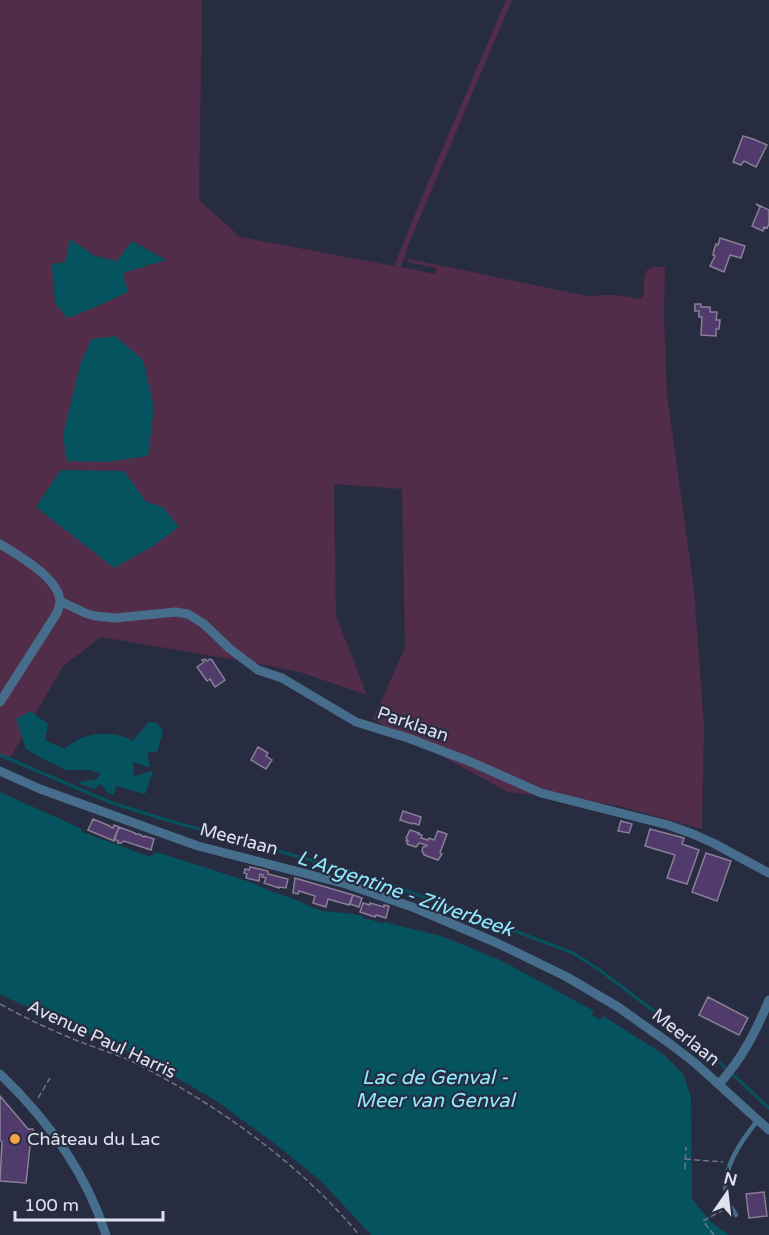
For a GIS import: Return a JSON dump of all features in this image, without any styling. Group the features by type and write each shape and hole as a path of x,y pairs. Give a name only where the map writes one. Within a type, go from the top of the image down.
{"street":[{"path":"0,544 36,567 48,579 60,601 57,613 0,702"},
{"name":"Parklaan","path":"60,601 85,613 105,617 176,612 188,614 204,624 230,649 258,670 282,678 356,722 471,762 541,793 677,828 713,843 769,873"},
{"name":"Meerlaan","path":"0,771 40,789 198,846 346,884 415,908 497,943 567,977 618,1007 669,1043 719,1084 769,1130"},
{"path":"719,1084 744,1052 769,1000"},
{"path":"0,1074 56,1136 91,1195 106,1235"}],"lane":[{"path":"736,1215 726,1194 727,1175 746,1135 758,1120"}],"path":[{"name":"Avenue Paul Harris","path":"0,1004 57,1033 131,1061 215,1110 258,1140 302,1176 340,1212 359,1235"},
{"path":"33,1108 50,1078"},
{"path":"685,1169 686,1147"},
{"path":"685,1159 722,1161 730,1165"},
{"path":"714,1235 703,1221 730,1206"}],"shaded area":[{"path":"0,0 202,0 199,200 240,237 394,266 506,0 512,0 409,243 401,267 435,274 436,268 408,262 409,259 592,297 610,295 640,299 644,295 644,279 647,270 652,267 665,267 667,394 694,590 704,726 702,829 615,805 508,792 373,719 405,648 402,489 334,484 336,616 367,695 303,673 101,637 63,666 10,758 0,754","holes":["71,240 95,256 118,261 132,241 165,259 122,273 55,303 52,264 65,262","61,470 87,471 146,502 163,507 73,535 36,507"]}],"water":[{"path":"70,239 95,256 117,261 132,241 166,260 123,273 128,292 67,318 55,303 52,264 65,262"},
{"path":"115,336 143,360 154,407 148,456 105,462 67,461 63,435 81,362 92,339"},
{"path":"61,470 124,471 146,502 163,507 179,527 153,546 114,568 36,507"},
{"path":"30,711 48,724 45,740 64,749 81,738 94,735 108,734 133,741 148,722 157,723 163,731 157,752 147,752 150,768 133,762 134,776 153,771 145,794 116,786 114,795 108,793 101,784 94,789 78,783 95,780 101,774 89,770 66,770 26,749 16,719"},
{"name":"Lac de Genval - Meer van Genval","path":"0,792 80,828 82,832 151,857 154,853 160,853 250,882 323,911 354,914 441,936 500,960 594,1011 592,1015 600,1020 603,1016 663,1054 683,1074 691,1097 692,1199 711,1222 729,1235 371,1235 321,1181 215,1100 140,1057 0,994"}],"building":[{"path":"743,136 767,145 756,167 744,161 741,165 733,162"},
{"path":"756,204 769,210 769,224 767,228 764,227 763,231 752,226 760,207"},
{"path":"720,238 745,246 741,258 730,255 724,272 710,266"},
{"path":"695,304 710,307 710,312 717,312 716,320 720,320 716,336 701,335 702,317 699,317 699,311 695,311"},
{"path":"205,659 212,660 225,680 215,687 210,679 207,681 197,667"},
{"path":"258,747 268,753 266,756 272,760 266,769 251,760"},
{"path":"403,811 421,817 419,825 400,820"},
{"path":"93,819 113,828 114,825 119,827 114,841 88,830"},
{"path":"621,821 632,824 629,833 618,831"},
{"path":"119,827 154,839 151,850 124,841 118,843 114,839"},
{"path":"650,829 684,838 682,844 699,850 687,884 667,878 675,855 645,846"},
{"path":"410,830 428,840 429,838 434,840 438,831 447,834 440,853 442,854 438,860 424,855 423,847 427,845 419,843 416,847 407,844 406,838"},
{"path":"706,853 731,861 717,901 692,892"},
{"path":"250,867 288,879 286,888 264,883 266,878 260,874 259,881 246,878 245,869 249,870"},
{"path":"295,878 353,895 349,905 328,899 326,907 313,903 315,896 299,891 298,894 293,893"},
{"path":"353,895 362,898 359,907 350,904"},
{"path":"363,903 389,906 386,918 360,912"},
{"path":"708,997 748,1018 739,1035 699,1015"},
{"name":"Château du Lac","path":"0,1096 28,1129 33,1129 35,1135 31,1137 26,1183 0,1181 2,1142 0,1140"},
{"path":"764,1192 767,1216 749,1218 746,1194"}],"waterway":[{"name":"L'Argentine - Zilverbeek","path":"0,755 112,803 350,871 573,953 601,971 707,1051 769,1108"}],"place":[{"name":"Château du Lac","path":"15,1139"}]}
